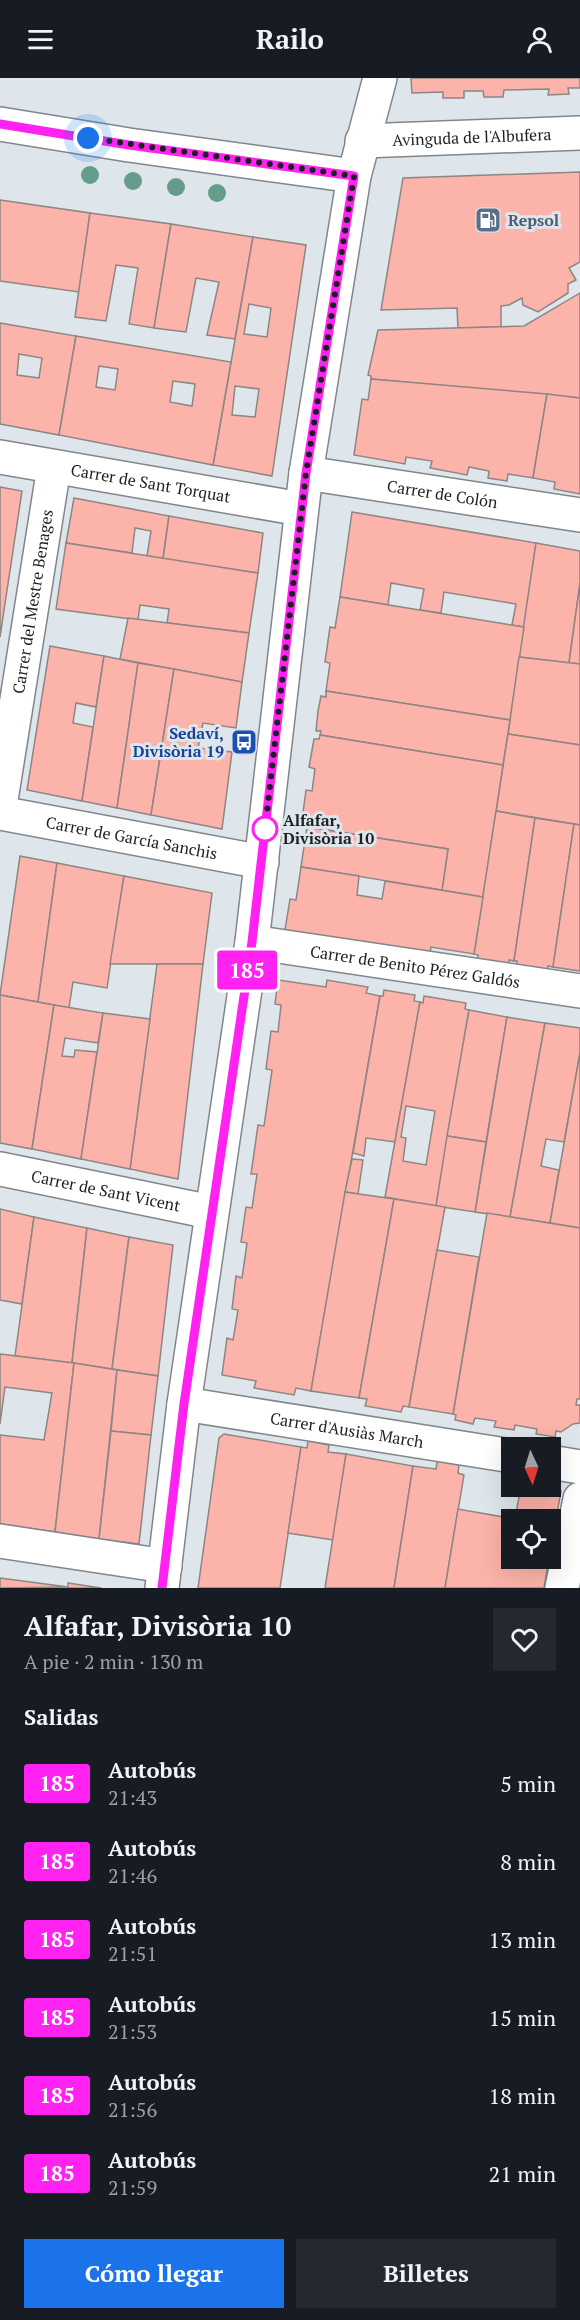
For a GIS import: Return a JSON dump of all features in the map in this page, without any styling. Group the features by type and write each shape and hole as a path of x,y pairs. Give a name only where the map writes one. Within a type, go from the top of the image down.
{"street":[{"path":"0,1541 164,1577 184,1404 252,942 306,473 354,176 380,78"},
{"path":"0,124 129,145 354,176"},
{"name":"Avinguda de l'Albufera","path":"362,141 580,133"},
{"name":"Carrer de Sant Torquat","path":"0,457 301,509"},
{"name":"Carrer del Mestre Benages","path":"0,806 54,467"},
{"name":"Carrer de Colón","path":"306,473 580,515"},
{"name":"Carrer de García Sanchis","path":"0,813 262,862"},
{"name":"Carrer de Benito Pérez Galdós","path":"252,942 580,991"},
{"name":"Carrer de Sant Vicent","path":"0,1169 211,1212"},
{"name":"Carrer d'Ausiàs March","path":"184,1404 501,1454"},
{"path":"561,1464 580,1467"},
{"path":"562,1588 580,1499"}],"building":[{"path":"411,78 580,78 580,88 568,88 569,94 548,95 549,89 504,90 503,97 484,97 483,91 464,91 464,98 443,98 443,92 412,93"},
{"name":"Repsol","path":"580,172 580,262 569,268 576,280 568,284 568,293 538,312 523,305 522,298 509,305 501,306 501,327 458,328 457,308 381,310 403,178"},
{"path":"0,200 90,213 79,292 0,281"},
{"path":"90,213 171,224 154,328 129,324 138,268 116,265 106,321 75,317"},
{"path":"171,224 253,237 235,339 207,335 219,282 196,278 186,332 154,328"},
{"path":"253,237 306,245 272,476 213,465","holes":["249,304 271,308 267,337 244,334","235,386 259,389 255,417 232,415"]},
{"path":"580,293 580,398 371,379 368,375 378,330 524,326"},
{"path":"0,323 76,336 59,435 0,424","holes":["19,354 42,358 39,378 17,375"]},
{"path":"76,336 231,362 213,465 59,435","holes":["99,366 118,369 115,390 96,387","173,381 195,384 192,406 170,402"]},
{"path":"371,379 547,394 533,478 508,474 507,481 488,478 489,471 469,467 467,475 430,468 432,461 406,457 405,464 354,455 362,399 368,400"},
{"path":"547,394 580,398 580,494 554,489 555,482 533,478"},
{"path":"0,487 22,491 0,637"},
{"path":"74,498 169,516 163,559 147,556 151,531 135,528 132,553 66,543"},
{"path":"352,512 536,543 524,627 512,625 516,604 444,592 441,613 420,610 424,589 391,583 388,605 340,597"},
{"path":"169,516 263,533 258,573 163,559"},
{"path":"66,543 258,573 249,633 167,623 169,609 140,605 138,620 56,609"},
{"path":"536,543 580,551 580,583 569,663 519,657"},
{"path":"580,583 580,664 569,663"},
{"path":"340,597 524,627 510,720 326,691 330,663 325,662 330,627 335,628"},
{"path":"128,618 249,633 242,682 120,659"},
{"path":"50,646 104,656 96,707 76,703 73,723 93,727 82,801 27,790"},
{"path":"104,656 138,663 117,808 82,801"},
{"path":"519,657 580,664 580,745 508,734"},
{"path":"138,663 174,669 151,815 117,808"},
{"path":"174,669 242,682 236,728 203,723 198,748 232,752 222,829 151,815"},
{"path":"326,691 510,720 503,765 320,735 321,731 316,731 318,711 321,696 326,697"},
{"path":"508,734 580,745 580,825 496,811"},
{"path":"320,735 503,765 483,897 442,890 448,849 307,827 308,821 302,820 306,790 312,791 315,769 309,767 314,739 319,739"},
{"path":"496,811 535,818 514,961 509,960 509,965 478,960 478,955 474,954"},
{"path":"535,818 574,824 553,967 548,966 547,972 517,967 517,961 514,961"},
{"path":"574,824 580,825 580,971 553,967"},
{"path":"307,827 448,849 442,890 301,867"},
{"path":"20,856 57,863 38,1002 0,995"},
{"path":"57,863 124,876 107,988 73,982 69,1008 38,1002"},
{"path":"301,867 359,876 357,895 382,899 385,881 483,897 474,954 431,947 430,954 285,930 290,899 296,900"},
{"path":"124,876 212,893 203,964 110,964"},
{"path":"157,964 203,964 178,1179 130,1169"},
{"path":"278,980 326,987 327,980 368,987 366,993 380,996 311,1391 296,1388 294,1395 254,1388 256,1381 222,1375 227,1338 233,1340 238,1310 232,1309 236,1276 242,1278 247,1243 241,1242 246,1207 252,1208 257,1174 251,1174 258,1125 264,1126 272,1070 266,1069 271,1031 278,1032 281,1005 275,1004"},
{"path":"384,990 415,995 414,1001 420,1002 395,1142 366,1138 364,1156 353,1153 380,996 383,996"},
{"path":"0,995 54,1005 32,1149 0,1143"},
{"path":"424,996 466,1003 465,1009 469,1010 436,1206 385,1197 420,1002 423,1003","holes":["406,1106 435,1111 426,1165 403,1161 406,1138 401,1137"]},
{"path":"54,1005 103,1013 98,1043 65,1038 62,1056 74,1057 75,1050 97,1052 81,1159 32,1149"},
{"path":"469,1010 507,1017 486,1142 447,1136"},
{"path":"103,1013 150,1019 130,1169 81,1159"},
{"path":"507,1017 545,1023 510,1217 475,1212"},
{"path":"545,1023 580,1028 580,1053 564,1142 546,1139 541,1166 559,1170 550,1223 510,1217"},
{"path":"580,1053 580,1228 550,1223"},
{"path":"447,1136 486,1142 475,1212 436,1206"},
{"path":"352,1159 363,1160 358,1194 345,1192"},
{"path":"345,1192 394,1199 359,1398 311,1391"},
{"path":"394,1199 445,1207 409,1407 403,1406 401,1412 365,1406 367,1399 359,1398"},
{"path":"0,1209 34,1217 22,1304 0,1300"},
{"path":"487,1213 580,1228 580,1399 577,1399 576,1405 580,1405 580,1423 573,1424 561,1432 556,1431 555,1437 536,1434 537,1429 515,1425 514,1430 494,1427 496,1421 475,1418 473,1424 455,1420 456,1415 453,1414"},
{"path":"34,1217 87,1228 72,1363 15,1356"},
{"path":"87,1228 129,1237 112,1369 72,1363"},
{"path":"129,1237 173,1245 158,1376 112,1369"},
{"path":"437,1250 479,1257 453,1414 409,1407"},
{"path":"0,1354 74,1363 55,1532 0,1524 0,1435 44,1440 52,1393 5,1387 0,1424"},
{"path":"74,1363 117,1370 99,1539 55,1532"},
{"path":"117,1370 158,1376 151,1435 111,1431"},
{"path":"111,1431 151,1435 139,1544 99,1539"},
{"path":"224,1434 301,1447 280,1588 198,1588 219,1438"},
{"path":"308,1441 329,1445 328,1452 346,1454 333,1540 288,1533 301,1447 307,1448"},
{"path":"346,1454 413,1466 394,1588 325,1588"},
{"path":"437,1461 459,1465 458,1473 464,1475 445,1588 394,1588 413,1466 436,1469"},
{"path":"519,1497 560,1497 558,1509 517,1509"},
{"path":"458,1509 501,1517 501,1569 547,1569 544,1588 445,1588"},
{"path":"0,1578 68,1587 0,1588"},
{"path":"68,1583 101,1588 68,1588"}],"bus line":[{"name":"185","path":"0,124 129,145 354,176 301,509 252,942 184,1404 162,1588"}],"place":[{"name":"Repsol","path":"488,220"},
{"name":"Sedaví, Divisòria 19","path":"244,742"},
{"name":"Alfafar, Divisòria 10","path":"265,829"}],"route":[{"path":"88,138 354,176 301,509 265,829"}]}
